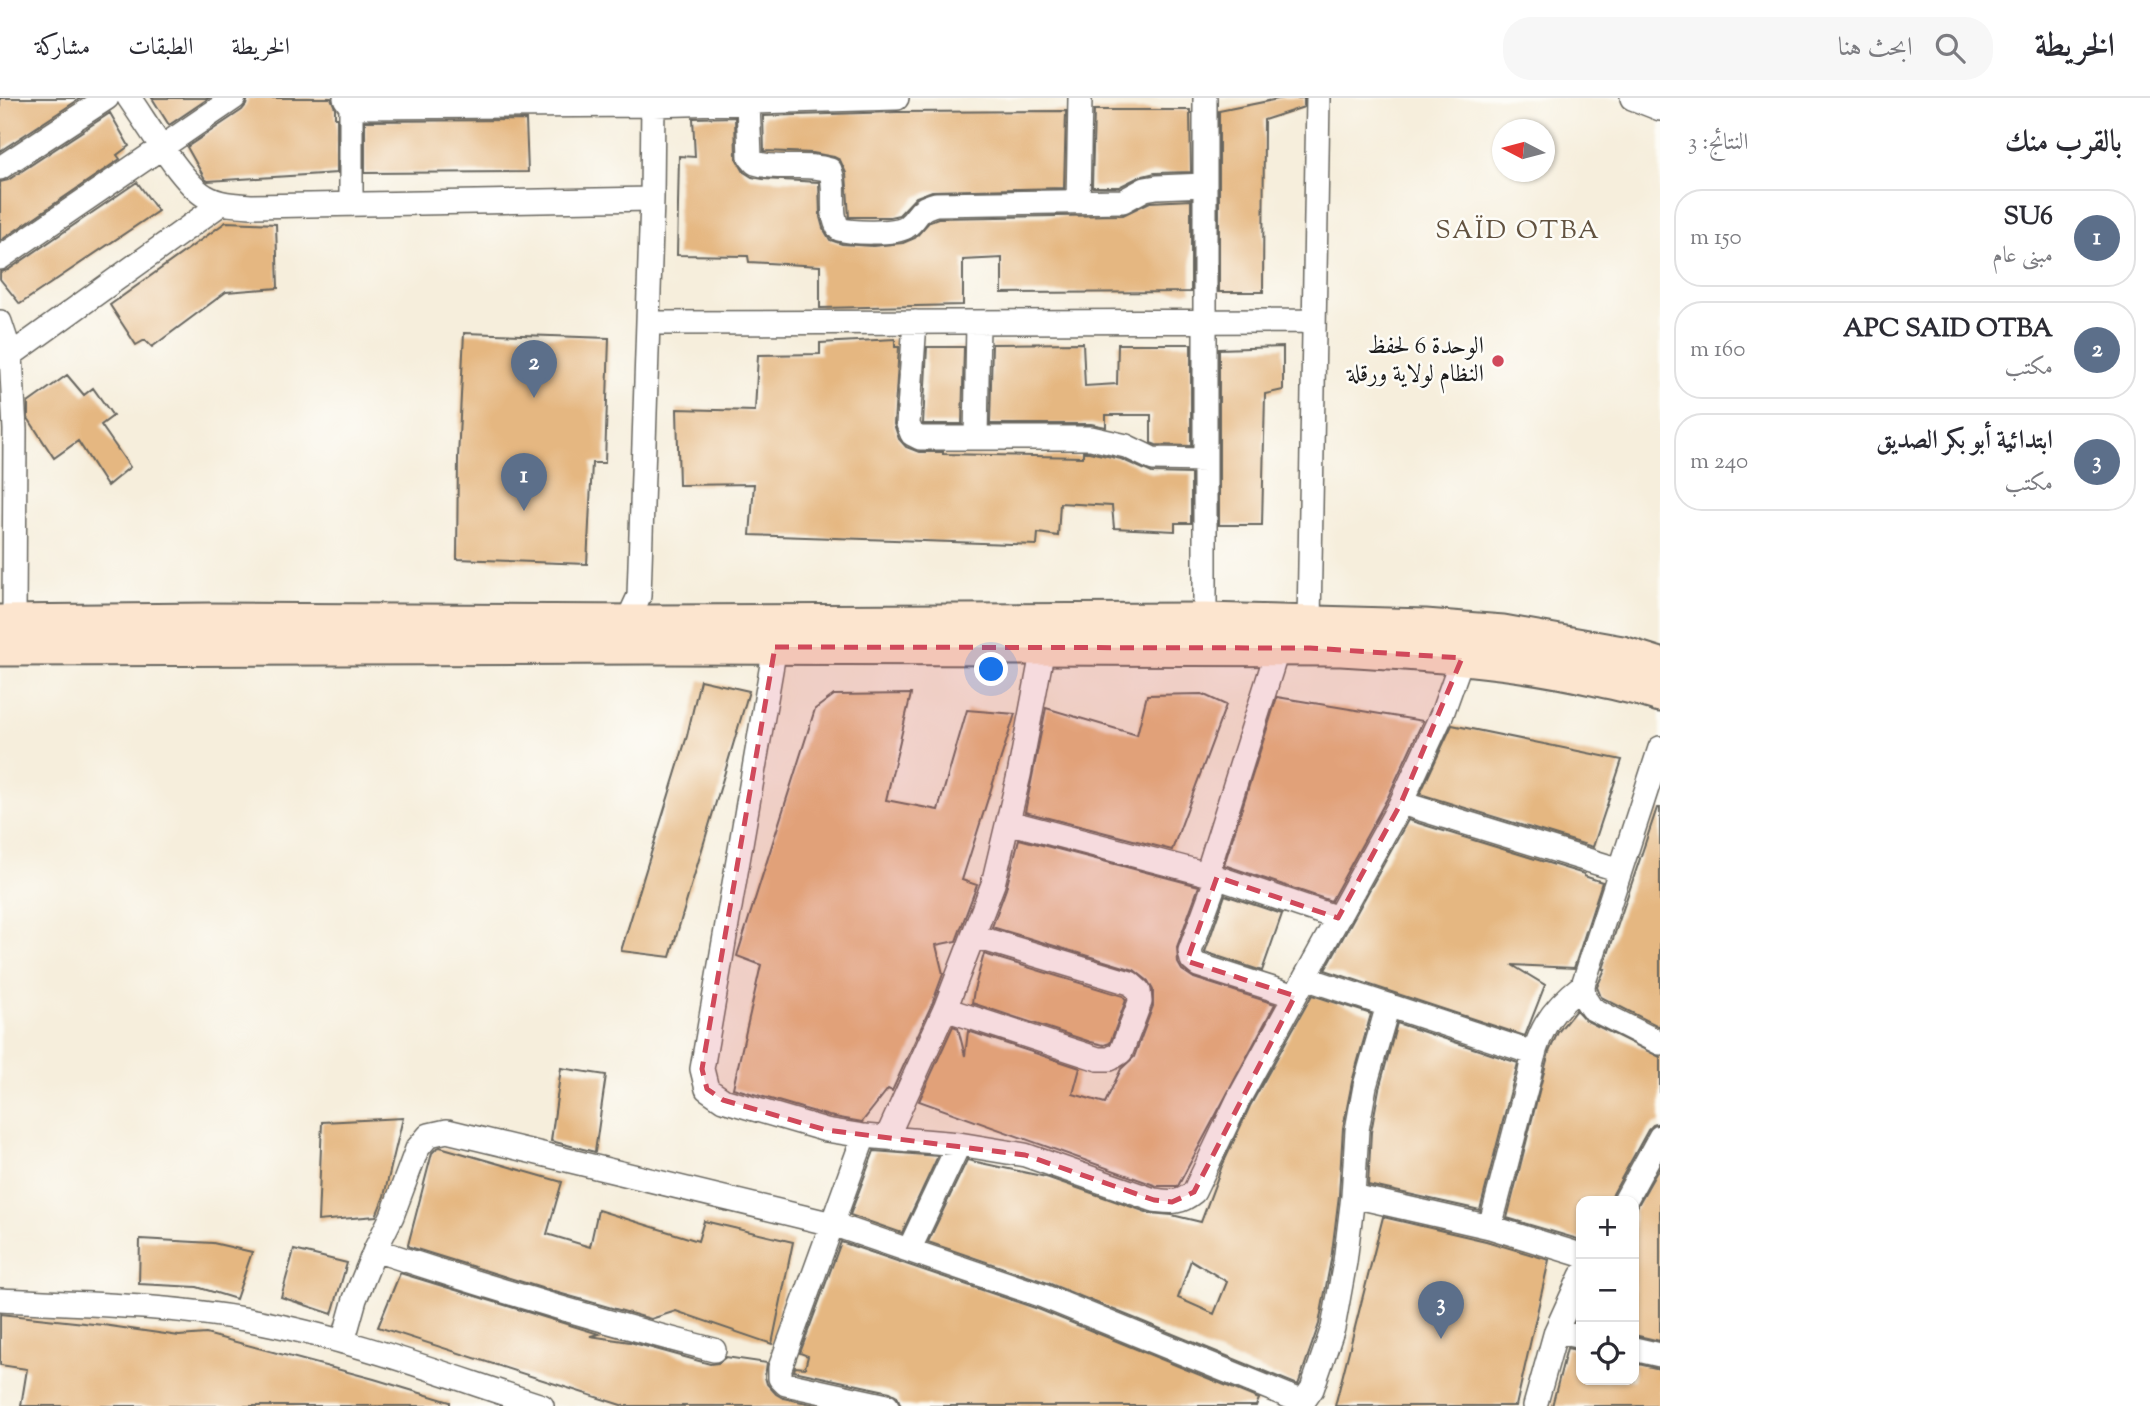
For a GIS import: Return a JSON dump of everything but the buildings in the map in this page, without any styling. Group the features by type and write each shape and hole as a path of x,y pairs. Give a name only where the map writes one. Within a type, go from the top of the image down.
{"main road":[{"path":"5,631 205,647 409,649 638,627 1205,620 1425,626 1503,632 1622,653 1660,665"},
{"path":"638,627 775,647 1340,649 1510,663 1580,675 1660,695"}],"street":[{"path":"0,168 107,98"},
{"path":"129,98 185,179 204,196 222,203 253,206 652,199"},
{"path":"0,258 234,98"},
{"path":"351,204 348,103 748,102 897,98"},
{"path":"1078,201 1080,98"},
{"path":"1205,98 1205,620"},
{"path":"1309,623 1318,98"},
{"path":"1632,98 1660,110"},
{"path":"638,627 653,101"},
{"path":"748,102 751,157 755,163 765,167 821,167 830,170 834,179 835,222 839,229 850,233 900,230 909,225 925,206 936,204 1123,201 1145,189 1205,185"},
{"path":"11,355 222,203"},
{"path":"648,323 1314,321"},
{"path":"0,322 11,355 15,430 5,631"},
{"path":"915,322 908,424 912,434 920,438 1091,438 1126,446 1153,459 1205,460"},
{"path":"976,438 978,322"},
{"path":"775,647 702,1069 707,1089 723,1100 826,1129 864,1136 959,1144 1024,1155 1154,1200 1172,1202 1184,1199 1194,1192 1238,1100 1401,803 1442,714 1462,658"},
{"path":"887,1137 945,1009 993,884 1020,775 1043,648"},
{"path":"1278,648 1190,951 1192,960 1198,965 1388,1005 1533,1053"},
{"path":"1660,748 1583,985 1584,997 1591,1008 1660,1043"},
{"path":"1401,803 1620,870"},
{"path":"1008,822 1212,876 1338,918"},
{"path":"945,1009 1098,1059 1110,1059 1121,1052 1140,1002 1139,991 1130,983 973,936"},
{"path":"1490,1227 1533,1053 1549,1017 1563,999 1583,985"},
{"path":"343,1342 355,1299 392,1216 417,1149 429,1135 447,1131 832,1224 1042,1296 1302,1404 1312,1389 1333,1328 1353,1196 1357,1130 1365,1086 1388,1005"},
{"path":"864,1136 780,1368 780,1378 786,1384 887,1406"},
{"path":"1628,1196 1660,1138"},
{"path":"909,1250 959,1144"},
{"path":"1353,1196 1490,1227 1576,1253"},
{"path":"375,1250 492,1289 714,1350"},
{"path":"1535,1406 1556,1331 1576,1287"},
{"path":"0,1300 162,1308 251,1320 343,1342 542,1406"},
{"path":"1556,1331 1576,1336"},
{"path":"1639,1350 1660,1355"}],"highlighted area":[{"path":"775,647 1310,648 1462,658 1401,803 1338,918 1217,877 1187,961 1295,996 1194,1192 1172,1202 1154,1200 1025,1155 826,1130 723,1100 707,1089 702,1069"}],"place":[{"name":"الوحدة 6 لحفظ النظام لولاية ورقلة","path":"1498,361"},
{"name":"APC SAID OTBA","path":"534,398"},
{"name":"SU6","path":"524,511"},
{"name":"ابتدائية أبو بكر الصديق","path":"1441,1339"}],"district":[{"name":"SAÏD OTBA","path":"1518,231"}]}
